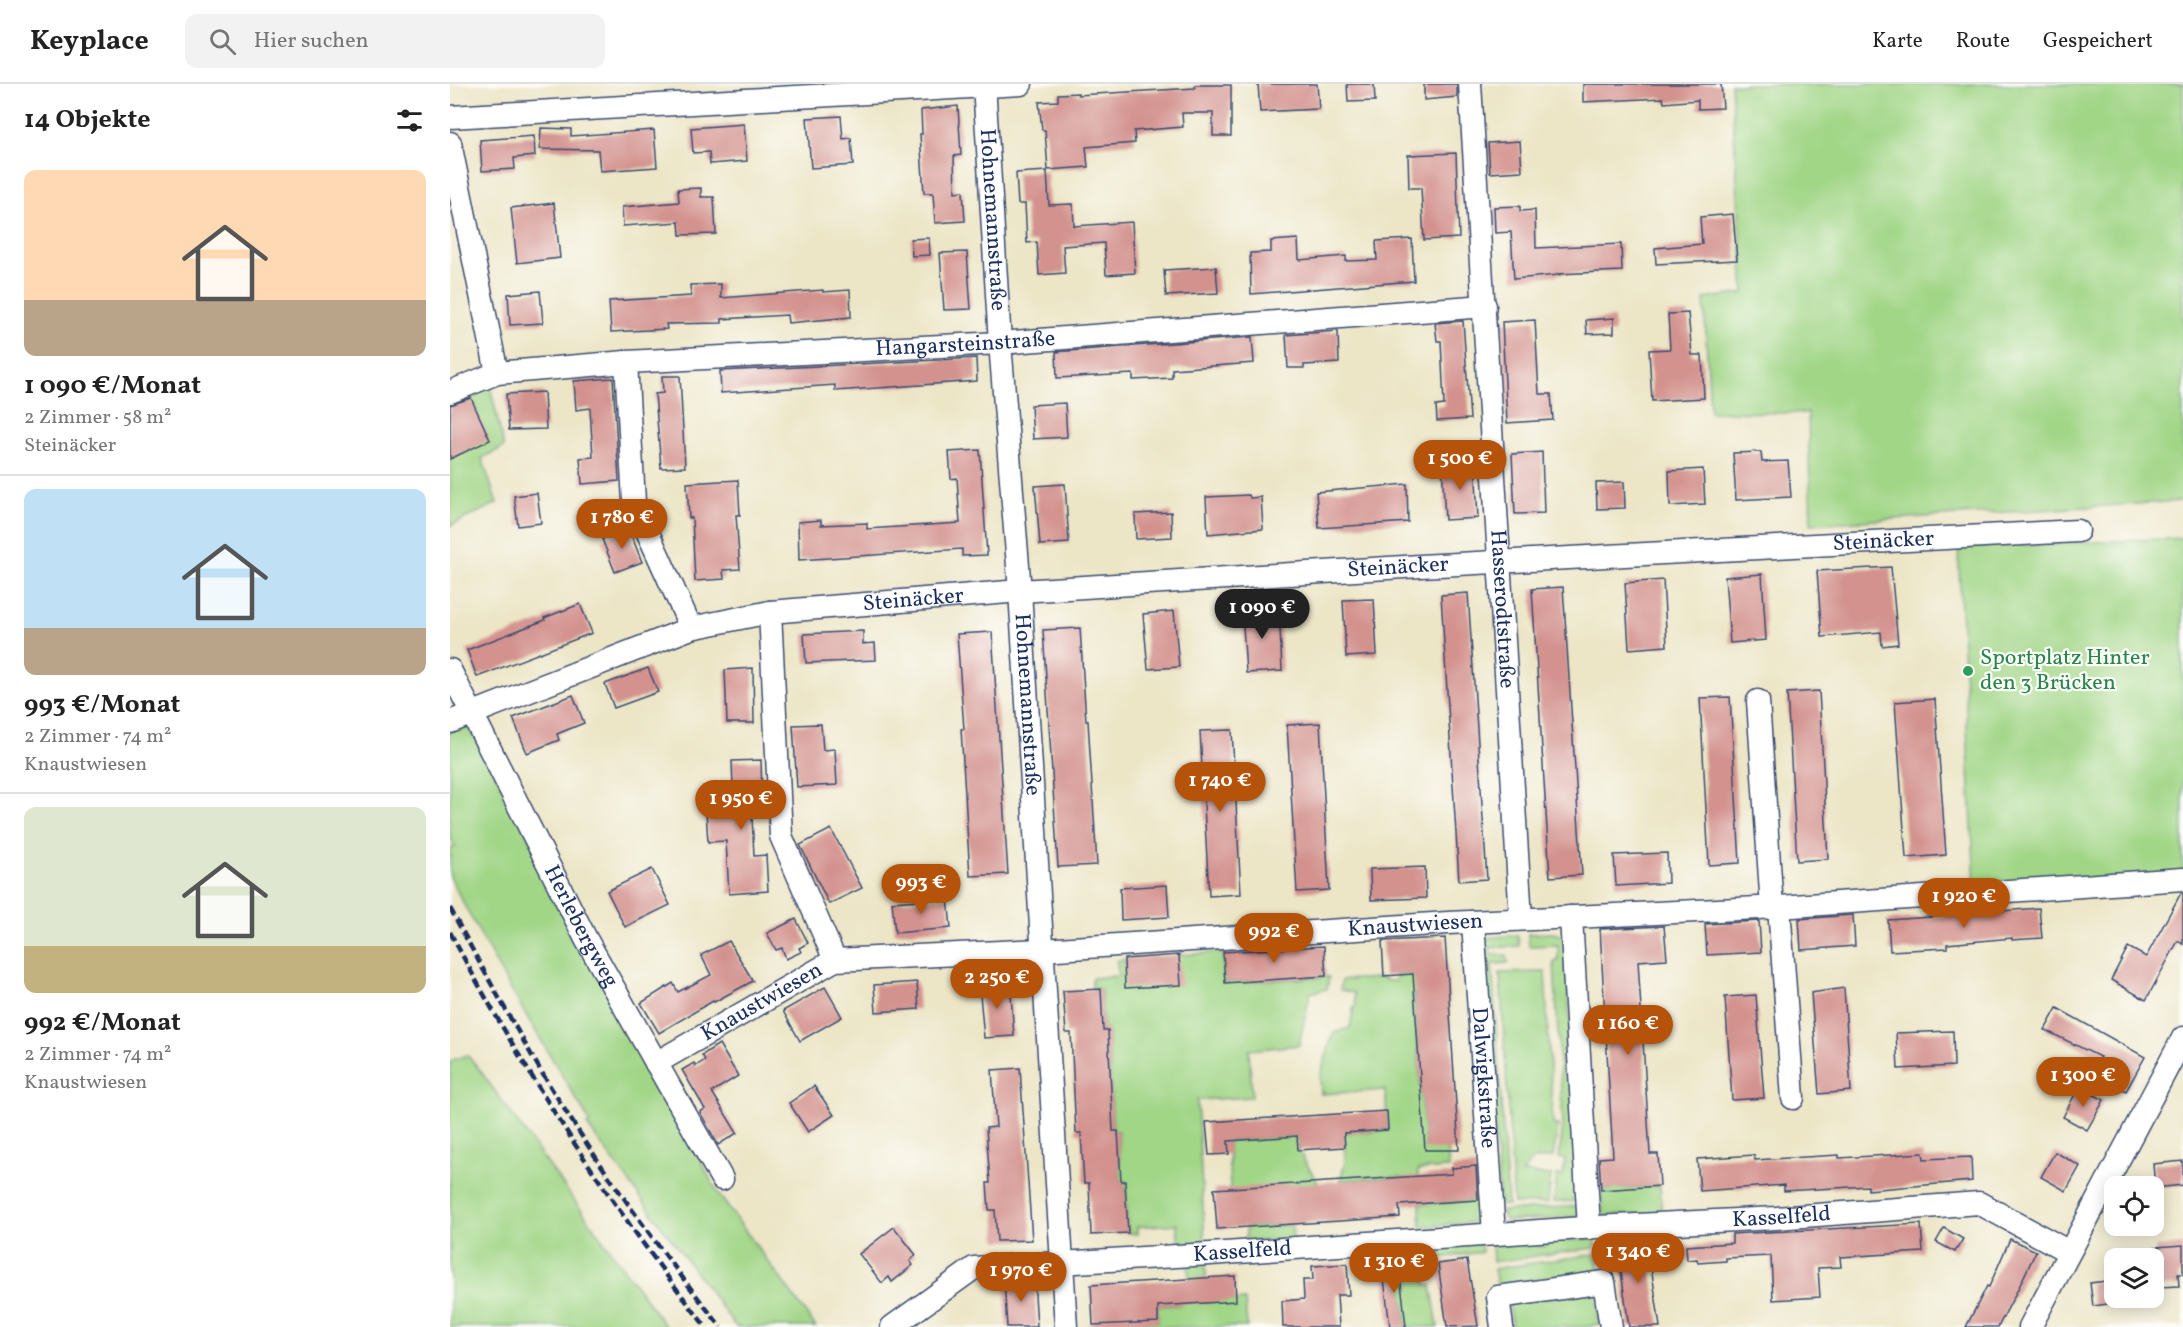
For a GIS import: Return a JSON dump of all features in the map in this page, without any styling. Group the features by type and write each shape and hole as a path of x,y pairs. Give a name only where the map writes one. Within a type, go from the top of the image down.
{"street":[{"path":"450,117 1021,84"},
{"name":"Hasserodtstraße","path":"1470,84 1521,919"},
{"name":"Hohnemannstraße","path":"984,85 1000,344 1020,591 1066,1327"},
{"path":"450,143 497,373"},
{"name":"Hangarsteinstraße","path":"450,392 497,373 626,362 1000,344 1485,306"},
{"path":"626,362 634,502 691,628"},
{"name":"Steinäcker","path":"460,717 691,628 770,612 1020,591 1499,561 2078,531"},
{"path":"770,612 782,836 835,960"},
{"name":"Herlebergweg","path":"450,670 460,717 495,758 586,939 722,1179"},
{"path":"1758,701 1793,1098"},
{"name":"Knaustwiesen","path":"656,1063 835,960 1042,950 1521,919 1775,908 2183,879"},
{"path":"1571,917 1589,1228"},
{"name":"Dalwigkstraße","path":"1473,922 1494,1234"},
{"path":"2030,1327 2183,1038"},
{"name":"Kasselfeld","path":"892,1327 974,1268 1776,1218 1978,1203 2069,1252"},
{"path":"1502,1327 1498,1297 1604,1282 1611,1327"}],"green space":[{"path":"1731,84 2183,84 2183,501 1811,524 1808,413 1710,412 1704,299 1744,293"},
{"path":"489,381 504,447 482,458 497,503 450,526 450,397"},
{"path":"2183,538 2183,874 1975,887 1958,548"},
{"path":"470,726 719,1195 816,1327 736,1327 587,1125 590,1122 504,978 450,877 450,849 455,847 450,836 450,730"},
{"path":"1528,934 1560,935 1565,941 1581,1201 1554,1202 1557,1175 1563,1176 1565,1159 1559,1158 1563,1125 1554,962 1558,961 1558,945 1529,946"},
{"path":"1518,935 1519,946 1490,948 1491,955 1507,955 1508,963 1492,964 1508,1205 1500,1205 1483,938"},
{"path":"1223,952 1225,983 1329,977 1327,989 1310,993 1299,1045 1249,1050 1252,1097 1197,1100 1205,1244 1179,1246 1177,1224 1137,1227 1137,1234 1128,1233 1125,1181 1121,1181 1118,1131 1113,1131 1108,1030 1103,1030 1101,989 1092,989 1092,978 1118,976 1117,961 1124,959 1126,988 1179,955"},
{"path":"1545,972 1553,1125 1558,1125 1553,1157 1532,1160 1522,1173 1551,1175 1548,1203 1514,1204 1500,973"},
{"path":"1426,974 1414,995 1425,1148 1447,1147 1449,1168 1418,1170 1418,1179 1397,1177 1340,1180 1345,1163 1344,1133 1388,1130 1385,1090 1321,1094 1320,1077 1333,1033 1350,1028 1356,1005 1354,993 1340,990 1342,980 1381,978 1396,981 1396,975"},
{"path":"467,1055 666,1327 450,1327 450,1061"},
{"path":"1297,1136 1298,1150 1318,1183 1230,1189 1228,1141"},
{"path":"1660,1186 1662,1213 1606,1216 1603,1214 1601,1190"},
{"path":"1480,1200 1481,1219 1478,1222 1421,1227 1420,1204"},
{"path":"1581,1206 1578,1215 1574,1217 1510,1221 1505,1220 1501,1211"},
{"path":"1292,1225 1293,1240 1246,1241 1246,1227"},
{"path":"1595,1239 1596,1245 1593,1248 1493,1262 1492,1245 1536,1243 1537,1246 1546,1246 1546,1242"},
{"path":"1481,1244 1482,1252 1423,1260 1426,1285 1431,1285 1438,1327 1407,1327 1396,1249"},
{"path":"1596,1254 1599,1270 1497,1285 1494,1269"},
{"path":"1205,1262 1208,1302 1245,1300 1247,1327 1090,1327 1090,1325 1112,1324 1113,1322 1158,1322 1158,1306 1181,1305 1190,1296 1188,1263"},
{"path":"1596,1291 1599,1324 1586,1327 1512,1327 1509,1304"}],"building":[{"path":"1258,84 1317,84 1319,109 1260,112"},
{"path":"1347,84 1374,84 1375,101 1348,102"},
{"path":"1424,84 1457,84 1457,97 1424,100"},
{"path":"1583,84 1721,84 1723,108 1698,109 1698,100 1664,103 1663,98 1583,102"},
{"path":"1195,85 1231,85 1231,136 1213,136 1213,113 1182,113 1183,127 1134,131 1135,143 1086,147 1088,167 1048,170 1045,130 1042,130 1039,102 1058,101 1058,94 1078,93 1078,95 1195,88"},
{"path":"958,106 961,155 954,156 955,192 963,191 965,221 935,223 933,193 924,193 920,134 922,134 921,110"},
{"path":"841,116 843,139 851,138 853,165 811,168 807,118"},
{"path":"744,124 747,161 710,164 709,152 693,153 691,128"},
{"path":"541,128 571,129 571,136 654,130 657,167 600,171 598,150 540,149"},
{"path":"534,136 535,156 514,158 515,169 482,171 480,140"},
{"path":"1520,141 1522,171 1490,173 1488,143"},
{"path":"1456,153 1459,238 1424,240 1421,188 1409,188 1408,155"},
{"path":"1047,171 1049,205 1073,204 1074,226 1132,222 1135,273 1106,275 1104,243 1063,246 1065,273 1039,275 1037,242 1027,243 1025,204 1018,204 1016,173"},
{"path":"701,188 701,197 714,197 716,234 680,235 679,222 623,226 622,207 679,202 678,189"},
{"path":"554,203 560,258 517,263 511,208"},
{"path":"1520,206 1520,211 1535,210 1536,248 1621,244 1622,271 1514,279 1511,232 1495,233 1494,207"},
{"path":"1733,214 1737,260 1656,264 1655,248 1702,244 1700,217"},
{"path":"929,238 930,255 912,256 911,239"},
{"path":"1298,239 1299,260 1346,256 1346,261 1377,260 1376,241 1412,239 1414,281 1251,294 1250,253 1271,252 1271,241"},
{"path":"967,252 971,309 944,310 940,253"},
{"path":"1216,267 1218,293 1166,296 1164,270"},
{"path":"721,284 721,298 850,290 851,317 788,323 787,315 722,319 722,323 666,324 667,329 611,332 609,301 691,296 690,285"},
{"path":"540,291 543,323 510,325 508,294"},
{"path":"1688,313 1692,355 1702,355 1704,398 1652,401 1649,350 1670,349 1668,314"},
{"path":"1614,318 1614,333 1587,334 1586,320"},
{"path":"1535,320 1539,394 1551,394 1553,420 1507,423 1502,322"},
{"path":"1463,321 1470,419 1437,421 1436,406 1444,405 1441,341 1437,341 1435,323"},
{"path":"1338,331 1339,363 1288,368 1286,335"},
{"path":"1252,337 1254,363 1172,369 1172,378 1133,380 1133,374 1057,378 1056,352"},
{"path":"976,358 977,381 835,391 835,385 721,393 720,371"},
{"path":"662,376 680,376 685,467 661,468 655,394 663,393"},
{"path":"613,378 619,481 582,484 580,458 593,457 590,408 576,410 574,381"},
{"path":"544,392 546,429 509,430 506,394"},
{"path":"471,398 490,440 450,459 450,405"},
{"path":"1065,403 1067,437 1033,439 1031,405"},
{"path":"980,450 987,555 962,556 962,549 799,560 798,522 821,520 821,525 867,523 867,529 960,523 957,478 951,479 949,452"},
{"path":"1542,452 1544,513 1515,514 1512,454"},
{"path":"1761,452 1762,462 1788,461 1791,497 1736,500 1733,453"},
{"path":"1475,462 1478,518 1445,520 1442,464"},
{"path":"1703,469 1705,504 1670,506 1669,471"},
{"path":"738,480 740,515 736,515 740,569 723,570 724,579 695,581 692,518 689,518 687,483"},
{"path":"1624,482 1625,508 1597,509 1596,483"},
{"path":"1065,484 1069,543 1040,545 1035,486"},
{"path":"1407,484 1408,522 1319,528 1316,492"},
{"path":"537,493 541,523 518,526 514,496"},
{"path":"1249,495 1250,498 1261,497 1263,529 1208,534 1206,497"},
{"path":"1171,512 1172,537 1136,539 1135,514"},
{"path":"629,529 642,562 615,572 602,539"},
{"path":"1891,567 1898,644 1882,646 1881,632 1822,637 1817,571"},
{"path":"1762,574 1766,640 1730,643 1725,577"},
{"path":"1663,580 1667,646 1629,649 1625,583"},
{"path":"1563,587 1582,875 1550,877 1532,589"},
{"path":"1468,593 1487,879 1459,881 1441,595"},
{"path":"1374,599 1377,655 1346,657 1343,600"},
{"path":"580,604 592,633 477,677 467,650"},
{"path":"1279,607 1282,671 1246,673 1242,609"},
{"path":"1174,611 1179,667 1148,669 1143,614"},
{"path":"1080,628 1097,865 1058,867 1043,630"},
{"path":"863,631 863,644 875,643 876,660 806,663 804,634"},
{"path":"992,632 1008,874 970,876 961,729 964,729 957,634"},
{"path":"648,668 658,692 614,708 605,684"},
{"path":"753,668 754,723 727,723 725,670"},
{"path":"1819,691 1828,859 1797,861 1787,693"},
{"path":"573,695 584,723 557,734 559,740 527,753 513,718"},
{"path":"1730,697 1740,863 1709,865 1700,698"},
{"path":"1935,699 1946,855 1906,858 1895,702"},
{"path":"1320,723 1329,890 1297,892 1287,725"},
{"path":"821,724 823,750 835,749 837,785 797,787 793,725"},
{"path":"1232,730 1241,894 1209,896 1200,731"},
{"path":"761,760 762,796 751,797 754,856 766,855 768,891 729,894 726,841 708,842 706,812 734,811 732,761"},
{"path":"831,829 862,888 829,904 800,845"},
{"path":"1667,853 1668,883 1616,886 1614,855"},
{"path":"1425,867 1426,898 1371,900 1370,869"},
{"path":"652,869 670,905 625,927 607,891"},
{"path":"1167,885 1169,917 1121,920 1120,888"},
{"path":"2183,893 2183,944 2178,941 2146,1000 2111,980 2128,947 2146,957"},
{"path":"948,898 951,928 895,933 892,902"},
{"path":"2039,908 2042,938 2012,940 2012,938 1947,944 1947,948 1890,951 1888,920 1960,915 1960,912"},
{"path":"1853,915 1855,946 1801,950 1799,919"},
{"path":"796,919 808,943 799,948 801,952 786,959 782,948 776,950 767,933"},
{"path":"1759,921 1761,952 1707,955 1705,924"},
{"path":"1664,926 1667,959 1638,961 1650,1154 1658,1154 1660,1186 1601,1190 1599,1158 1613,1157 1600,929"},
{"path":"1445,938 1459,1150 1425,1150 1413,974 1384,976 1382,941"},
{"path":"729,941 753,981 713,1001 659,1033 641,1003 673,983 678,992 711,975 701,955"},
{"path":"1324,946 1326,976 1225,983 1223,952"},
{"path":"1179,955 1181,985 1125,988 1124,959"},
{"path":"1010,981 1014,1036 984,1038 979,984"},
{"path":"917,982 919,1009 876,1012 874,985"},
{"path":"825,987 842,1017 800,1041 783,1011"},
{"path":"1844,988 1851,1091 1819,1094 1811,993"},
{"path":"1101,989 1103,1030 1108,1030 1113,1131 1118,1131 1121,1181 1125,1181 1128,1233 1091,1235 1089,1183 1084,1183 1081,1133 1076,1133 1071,1033 1066,1033 1063,991"},
{"path":"1756,995 1764,1098 1732,1100 1725,997"},
{"path":"2057,1008 2145,1057 2126,1091 2100,1077 2106,1067 2097,1062 2100,1057 2045,1030"},
{"path":"1953,1031 1954,1066 1898,1069 1896,1033"},
{"path":"719,1044 738,1076 712,1092 737,1133 718,1145 700,1112 705,1109 682,1070 694,1063 696,1066 705,1060 702,1055"},
{"path":"1020,1068 1032,1240 997,1241 995,1210 989,1210 987,1183 990,1183 986,1128 996,1127 992,1070"},
{"path":"814,1086 834,1115 808,1132 789,1103"},
{"path":"2079,1087 2104,1100 2087,1130 2063,1117"},
{"path":"1387,1111 1388,1130 1344,1133 1345,1147 1298,1150 1297,1136 1228,1141 1229,1154 1209,1155 1206,1122"},
{"path":"2055,1152 2080,1166 2066,1191 2041,1177"},
{"path":"1923,1153 1924,1159 1971,1157 1972,1181 1868,1190 1868,1186 1784,1191 1784,1185 1700,1191 1697,1159 1754,1155 1755,1160 1839,1155 1839,1158"},
{"path":"2183,1161 2183,1185 2164,1187 2164,1176 2154,1176 2153,1164"},
{"path":"1476,1166 1478,1200 1399,1205 1400,1217 1217,1229 1214,1189 1452,1174 1452,1168"},
{"path":"1921,1224 1923,1252 1840,1257 1841,1267 1818,1268 1820,1297 1773,1300 1771,1256 1726,1258 1726,1261 1698,1263 1697,1259 1687,1260 1686,1246 1732,1243 1732,1234"},
{"path":"894,1227 916,1255 910,1261 913,1265 892,1282 889,1277 882,1283 859,1254"},
{"path":"1944,1228 1963,1239 1955,1252 1936,1242"},
{"path":"1647,1239 1660,1327 1629,1327 1617,1243"},
{"path":"2010,1239 2036,1251 2019,1287 1998,1327 1966,1327 1987,1286 1989,1287"},
{"path":"2183,1245 2183,1274 2178,1274 2179,1286 2164,1287 2164,1248 2155,1247"},
{"path":"1398,1260 1406,1327 1390,1327 1382,1263"},
{"path":"1467,1260 1478,1326 1447,1327 1438,1264"},
{"path":"1347,1264 1349,1295 1337,1295 1339,1327 1283,1327 1282,1301 1304,1299 1303,1280 1313,1280 1312,1266"},
{"path":"1235,1276 1236,1301 1158,1306 1158,1322 1093,1325 1091,1285"},
{"path":"1034,1278 1037,1327 1007,1327 1004,1280"},
{"path":"2104,1281 2104,1304 2093,1306 2090,1283"}],"railway":[{"path":"450,908 528,1049 572,1121 644,1226 721,1327"},
{"path":"450,932 507,1035 569,1135 635,1233 706,1327"}],"place":[{"name":"Sportplatz Hinter den 3 Brücken","path":"1968,671"}]}
